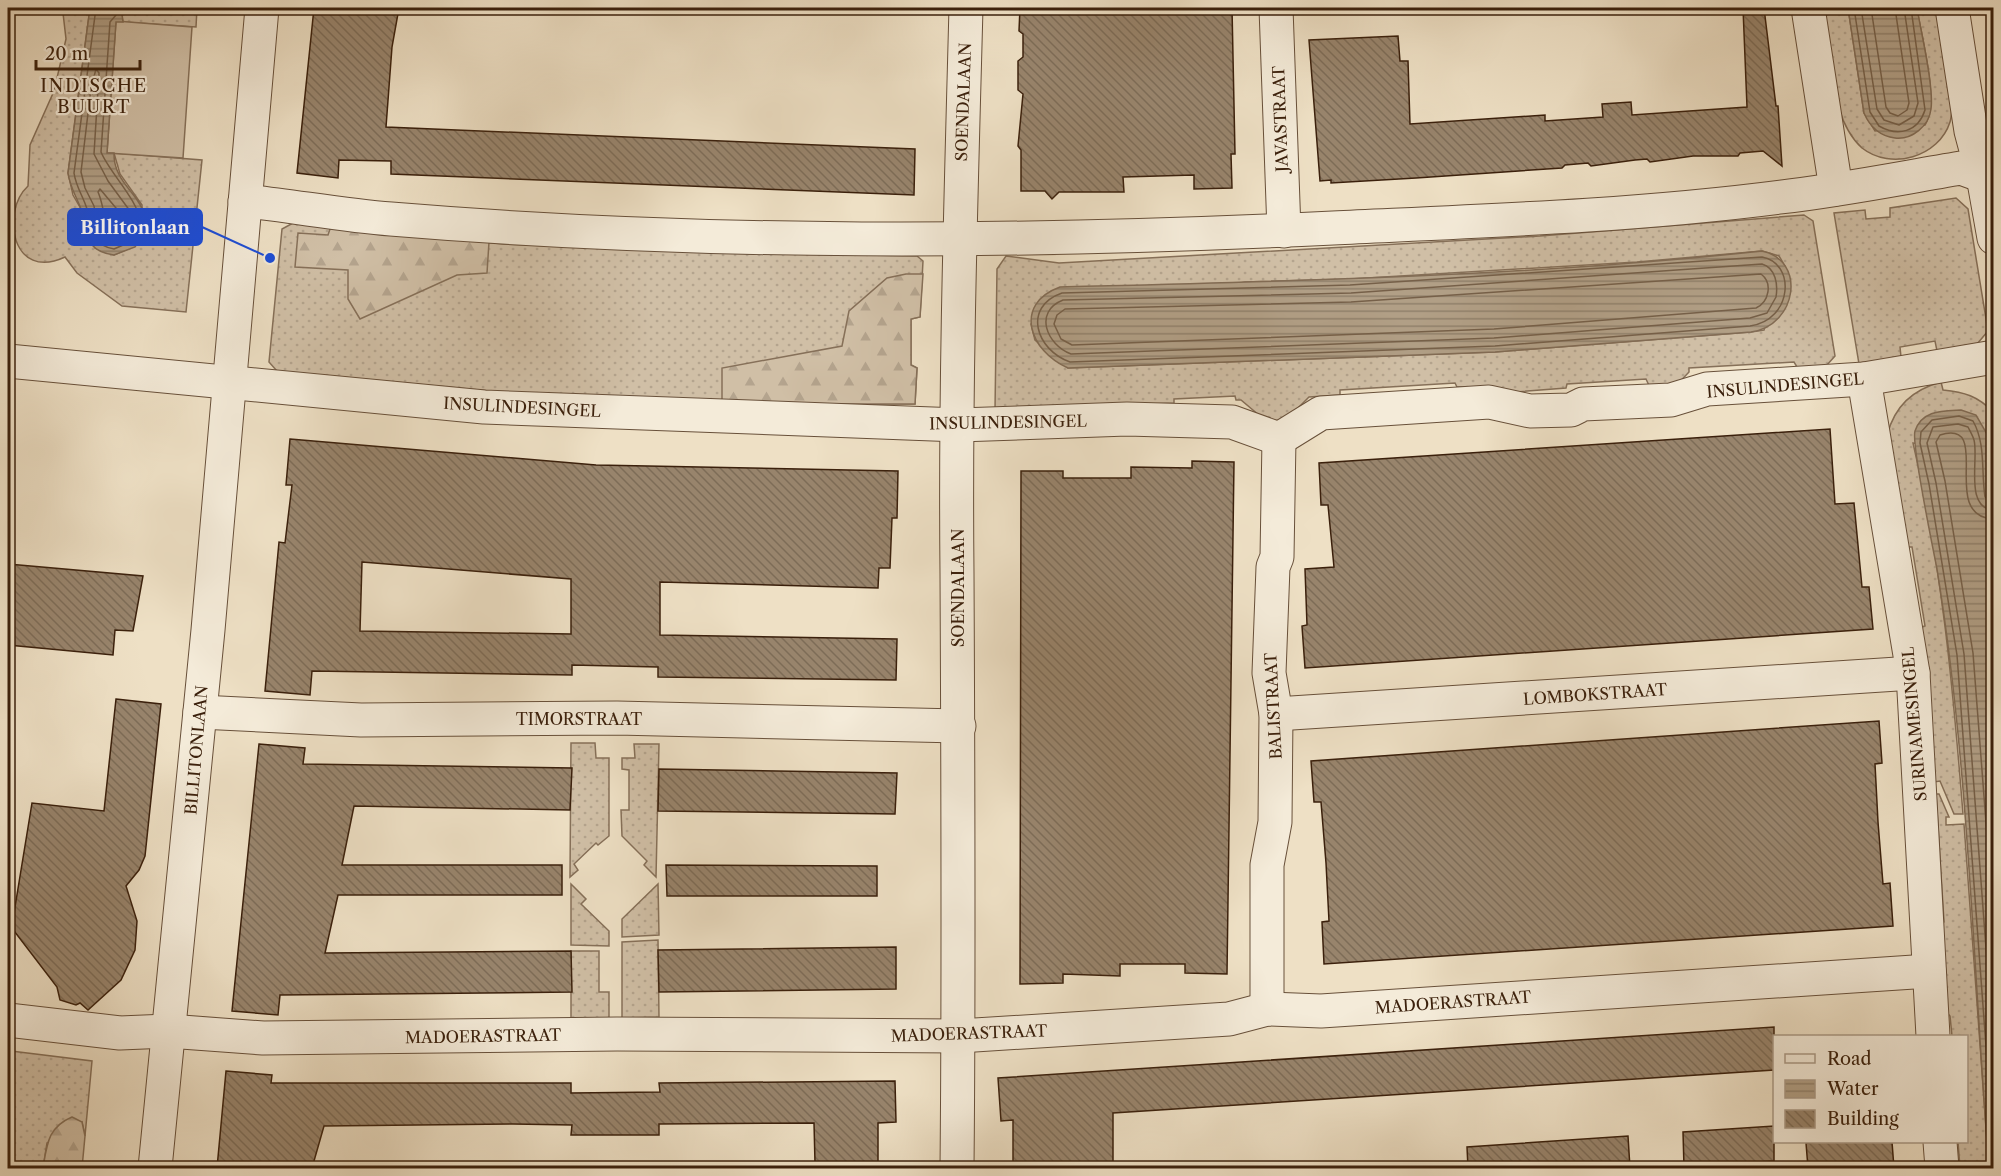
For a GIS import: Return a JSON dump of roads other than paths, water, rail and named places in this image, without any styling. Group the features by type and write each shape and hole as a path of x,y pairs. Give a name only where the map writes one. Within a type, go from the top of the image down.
{"street":[{"name":"BILLITONLAAN","path":"155,1168 200,712 262,8"},
{"name":"SOENDALAAN","path":"957,1168 959,726 957,572 960,240 966,8"},
{"name":"JAVASTRAAT","path":"1276,8 1284,231"},
{"path":"1808,8 1836,189"},
{"path":"1952,8 1971,130 1988,175 1994,238"},
{"path":"245,201 385,219 495,227 718,238 960,240 1284,231 1528,219 1780,198 1960,168 1988,175"},
{"name":"INSULINDESINGEL","path":"8,361 484,406 959,425 1127,419 1232,422 1279,439 1321,413 1489,402 1530,411 1571,410 1583,404 1671,400 1707,389 1864,379 1994,357"},
{"name":"SURINAMESINGEL","path":"1864,379 1913,673 1933,1035"},
{"name":"BALISTRAAT","path":"1267,1009 1268,865 1275,822 1276,714 1269,673 1273,567 1277,557 1279,439"},
{"name":"LOMBOKSTRAAT","path":"1276,714 1913,673"},
{"name":"TIMORSTRAAT","path":"200,712 361,720 617,718 959,726"},
{"name":"MADOERASTRAAT","path":"8,1020 120,1033 168,1031 263,1038 617,1034 958,1036 1229,1019 1267,1009 1321,1011 1929,971"},
{"path":"1941,1143 1942,1168"}],"water":[{"path":"90,8 121,8 123,22 116,22 107,153 114,153 116,167 121,178 142,207 145,218 143,231 135,247 114,255 96,249 91,244 68,173"},
{"path":"1848,8 1917,8 1929,74 1931,109 1927,121 1919,131 1908,137 1895,138 1884,135 1872,127 1866,118"},
{"path":"1762,251 1776,257 1785,266 1790,279 1791,292 1787,306 1779,318 1767,327 1751,332 1495,352 1068,368 1044,351 1032,328 1032,316 1036,304 1045,295 1060,287 1324,280 1500,272"},
{"path":"1961,410 1976,415 1987,434 1987,463 1994,517 1993,1168 1989,1168 1969,868 1948,643 1915,440 1918,424 1928,415"}],"place":[{"name":"Billitonlaan","path":"270,258"}],"district":[{"name":"INDISCHE BUURT","path":"94,96"}]}
